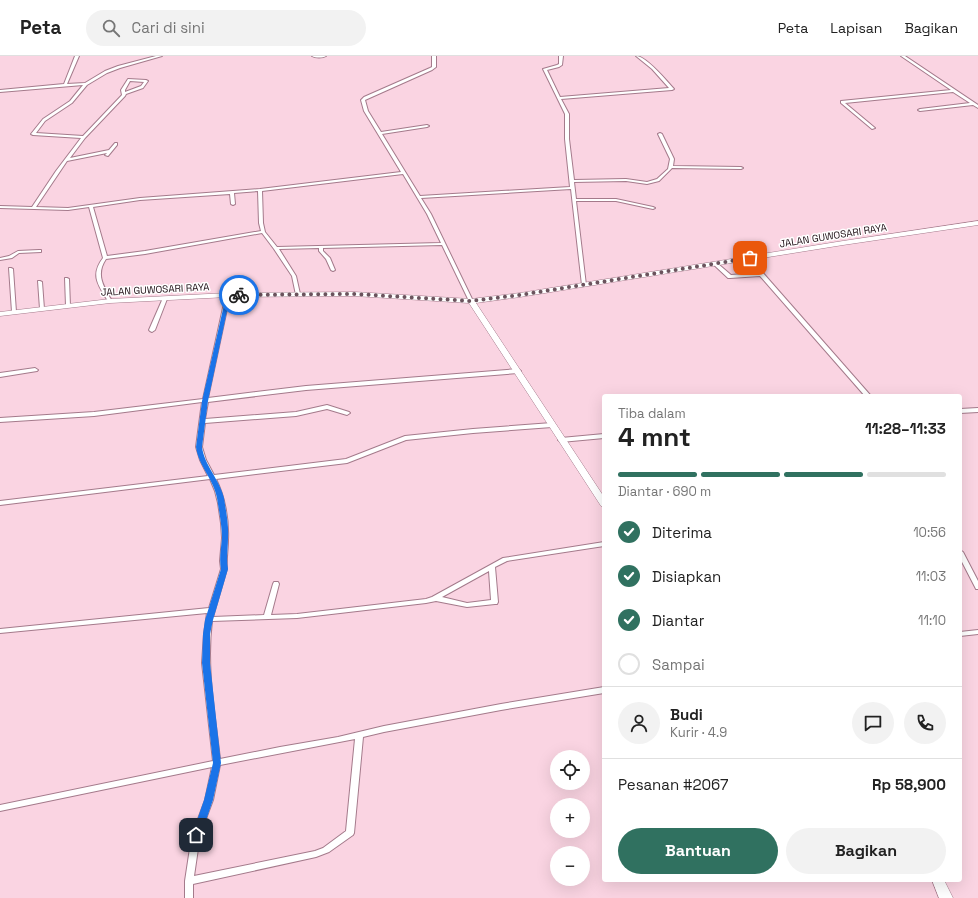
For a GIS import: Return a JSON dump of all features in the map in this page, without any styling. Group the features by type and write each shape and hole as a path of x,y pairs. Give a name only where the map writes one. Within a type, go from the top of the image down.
{"street":[{"path":"65,85 77,56"},
{"path":"84,137 33,134 44,120 71,102 86,84 106,72 119,67 160,56"},
{"path":"314,56 324,56"},
{"path":"434,56 434,66 431,69 364,99 366,111 419,197 444,244 471,301 602,501"},
{"path":"561,56 561,64 545,69 568,117 567,139 584,285"},
{"path":"559,98 672,89 653,68 638,56"},
{"path":"903,56 978,107"},
{"path":"33,208 84,137 125,93 142,87 146,80 130,80 123,90 125,93"},
{"path":"0,91 86,84"},
{"path":"873,128 842,102 954,91"},
{"path":"920,110 973,104"},
{"path":"379,133 427,126"},
{"path":"572,180 626,180 648,183 658,180 664,176 671,167 672,159 660,134"},
{"path":"67,160 108,154 116,144"},
{"path":"671,167 741,168"},
{"path":"0,207 57,209 140,199 232,193 404,173"},
{"path":"419,197 573,188"},
{"path":"260,190 261,223 264,232 294,276 298,294"},
{"path":"232,193 233,204"},
{"path":"575,200 616,200 653,208"},
{"path":"91,206 105,258"},
{"name":"JALAN GUWOSARI RAYA","path":"0,314 110,300 298,294 354,294 471,301 584,285 843,243 978,223"},
{"path":"110,300 101,283 97,271 99,265 105,258 145,253 202,241 264,232"},
{"path":"276,248 444,244"},
{"path":"321,247 321,251 328,258 333,270"},
{"path":"0,258 10,258 18,252 39,251"},
{"path":"750,258 761,274 866,394"},
{"path":"715,264 730,277 761,274"},
{"path":"11,269 14,312"},
{"path":"67,279 68,306"},
{"path":"40,282 42,309"},
{"path":"189,898 189,881 196,835 209,800 217,763 206,663 207,634 209,620 224,569 225,537 220,497 213,477 200,453 199,447 205,401 228,296"},
{"path":"152,330 166,299"},
{"path":"0,376 35,370"},
{"path":"0,420 94,414 306,388 518,371"},
{"path":"203,421 296,414 327,407 347,413"},
{"path":"962,411 978,410"},
{"path":"0,503 347,461 405,438 473,430 552,425"},
{"path":"561,440 602,436"},
{"path":"209,620 297,616 426,602 505,559 602,544"},
{"path":"962,556 978,587"},
{"path":"435,598 467,605 493,604 496,600 492,566"},
{"path":"268,617 276,584"},
{"path":"0,630 212,610"},
{"path":"962,634 978,632"},
{"path":"0,808 217,763 502,707 602,690"},
{"path":"189,881 316,854 326,850 350,833 359,735"},
{"path":"939,882 946,898"}],"way so far":[{"path":"239,295 354,294 471,301 520,295 750,258"}],"route":[{"path":"196,835 209,800 217,763 210,686 206,663 207,634 209,620 222,581 225,537 220,497 213,477 200,453 199,447 205,401 221,335 228,296 239,295"}]}
